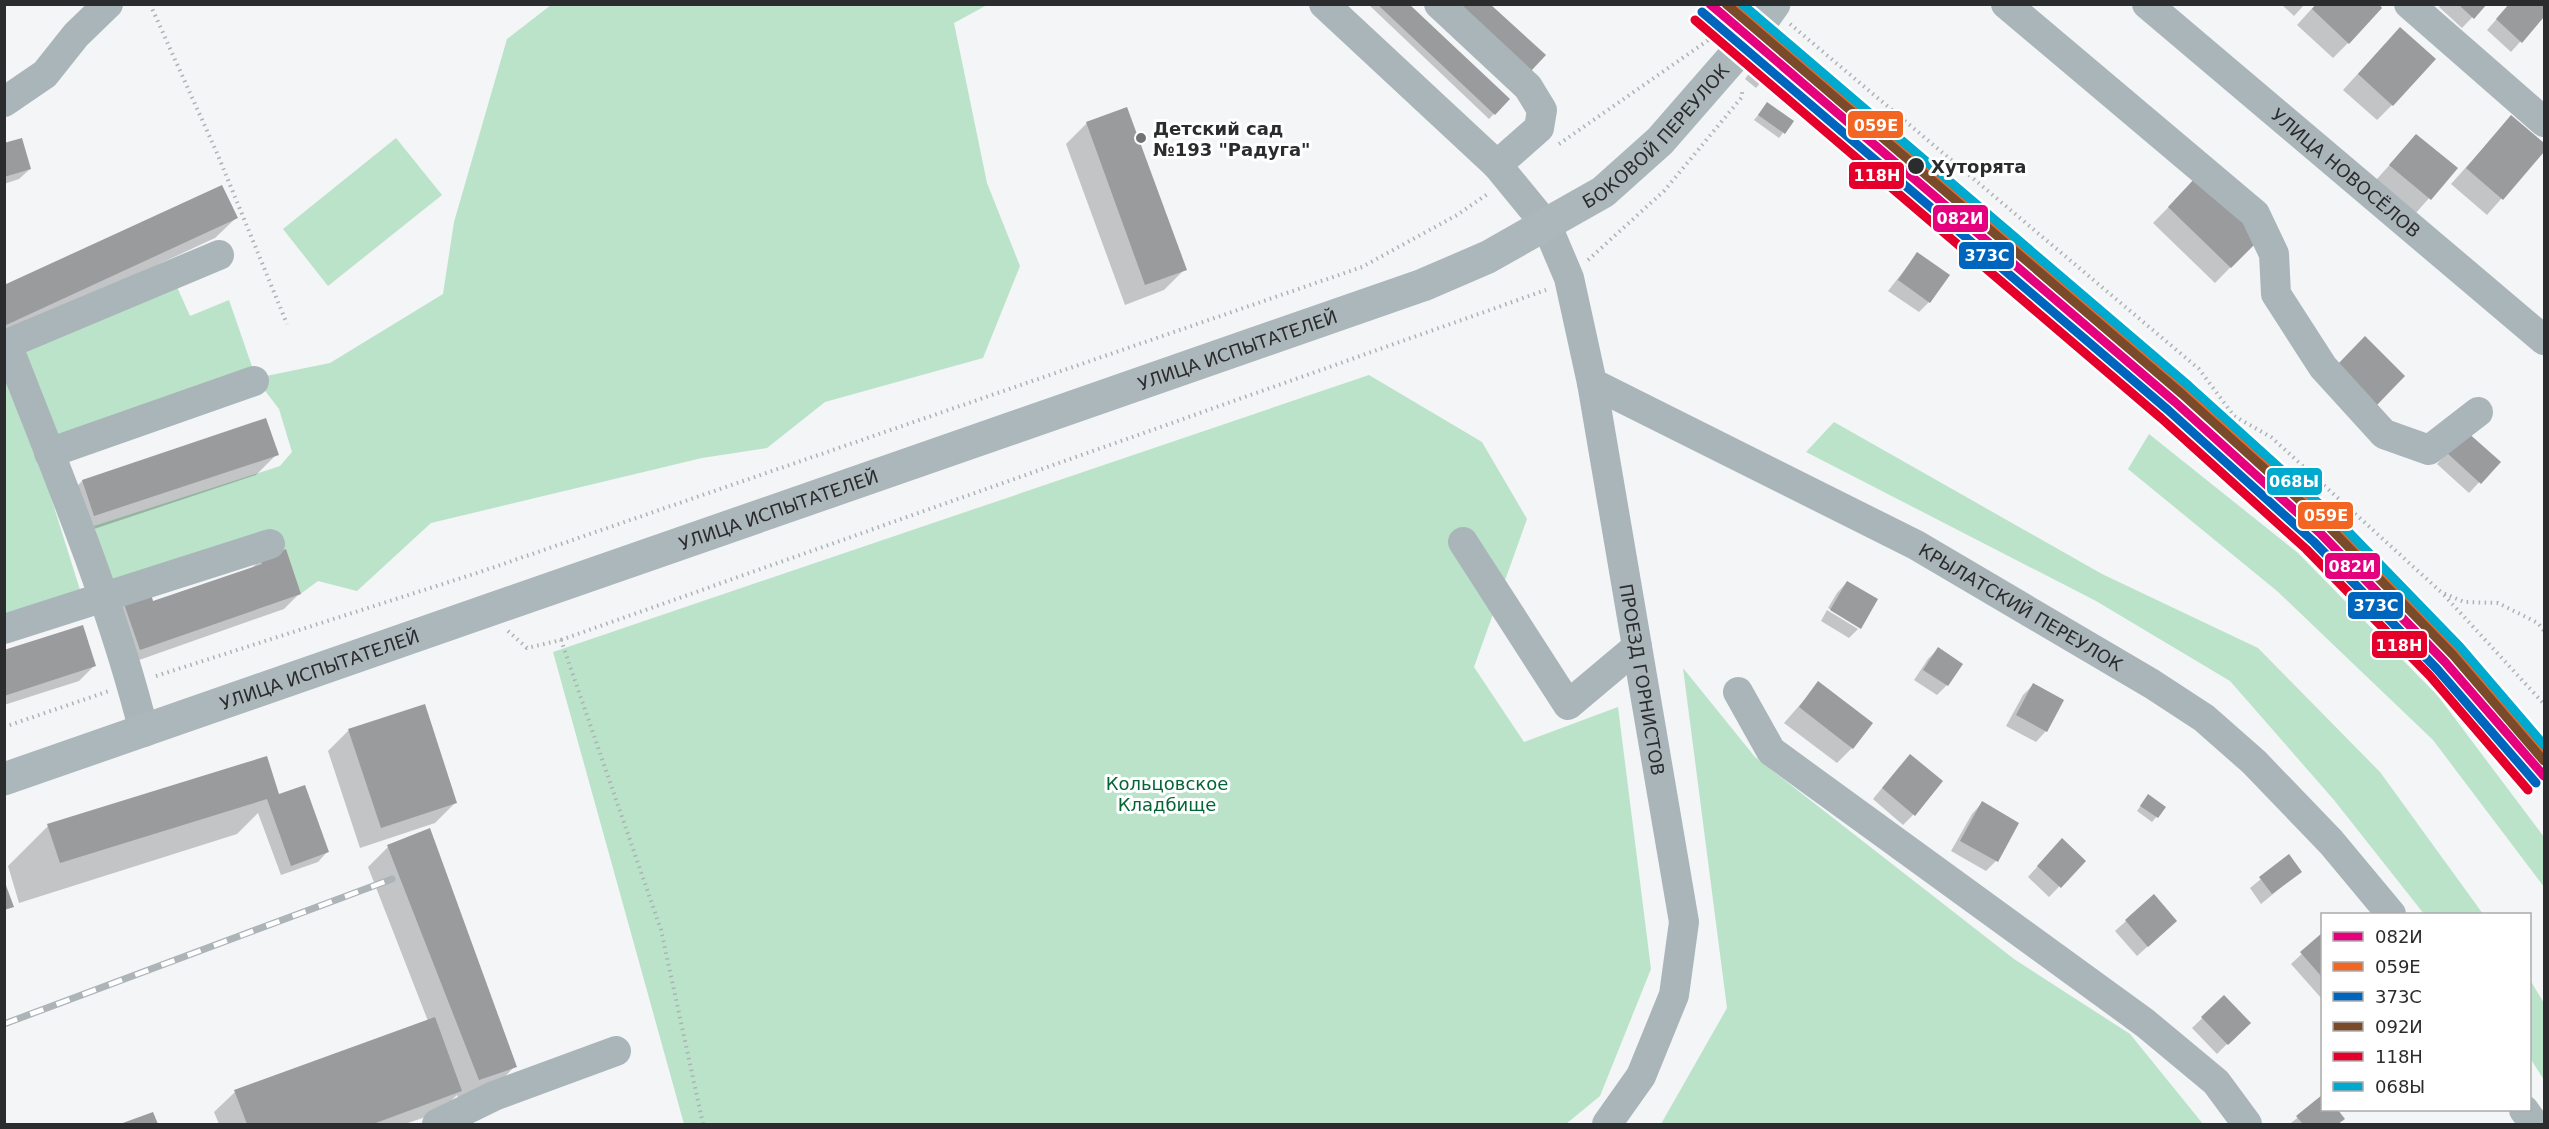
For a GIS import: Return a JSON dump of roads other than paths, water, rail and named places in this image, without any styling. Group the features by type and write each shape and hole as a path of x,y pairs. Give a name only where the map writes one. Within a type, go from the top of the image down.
{"main road":[{"name":"БОКОВОЙ ПЕРЕУЛОК","path":"1547,226 1603,192 1660,141 1749,39 1781,14"},
{"name":"УЛИЦА ИСПЫТАТЕЛЕЙ","path":"4,779 1423,285 1488,257 1547,226"}],"street":[{"path":"4,102 45,74 76,34 108,4"},
{"path":"1324,4 1503,172 1539,128 1542,110 1528,87 1438,4"},
{"path":"2006,4 2255,214 2274,254 2276,294 2324,367 2384,434 2429,450 2478,412"},
{"name":"УЛИЦА НОВОСЁЛОВ","path":"2147,4 2544,340"},
{"path":"2409,4 2544,122"},
{"name":"ПРОЕЗД ГОРНИСТОВ","path":"1503,172 1547,226 1569,278 1592,383 1684,922 1674,995 1641,1076 1607,1125"},
{"path":"144,732 132,683 103,597 6,344 219,255"},
{"path":"49,453 254,381"},
{"name":"КРЫЛАТСКИЙ ПЕРЕУЛОК","path":"1592,383 1916,544 2205,718 2254,762 2331,842 2389,913"},
{"path":"1463,542 1568,705 1637,647"},
{"path":"4,629 270,544"},
{"path":"1737,692 1771,751 2145,1023 2216,1082 2247,1125"},
{"path":"437,1125 494,1096 616,1051"},
{"path":"2525,1111 2534,1125"}],"railway":[{"path":"4,1024 392,879"}],"place":[{"name":"Детский сад №193 \"Радуга\"","path":"1141,138"},
{"name":"Хуторята","path":"1916,166"}],"park label":[{"name":"Кольцовское Кладбище","path":"1167,793"}]}
